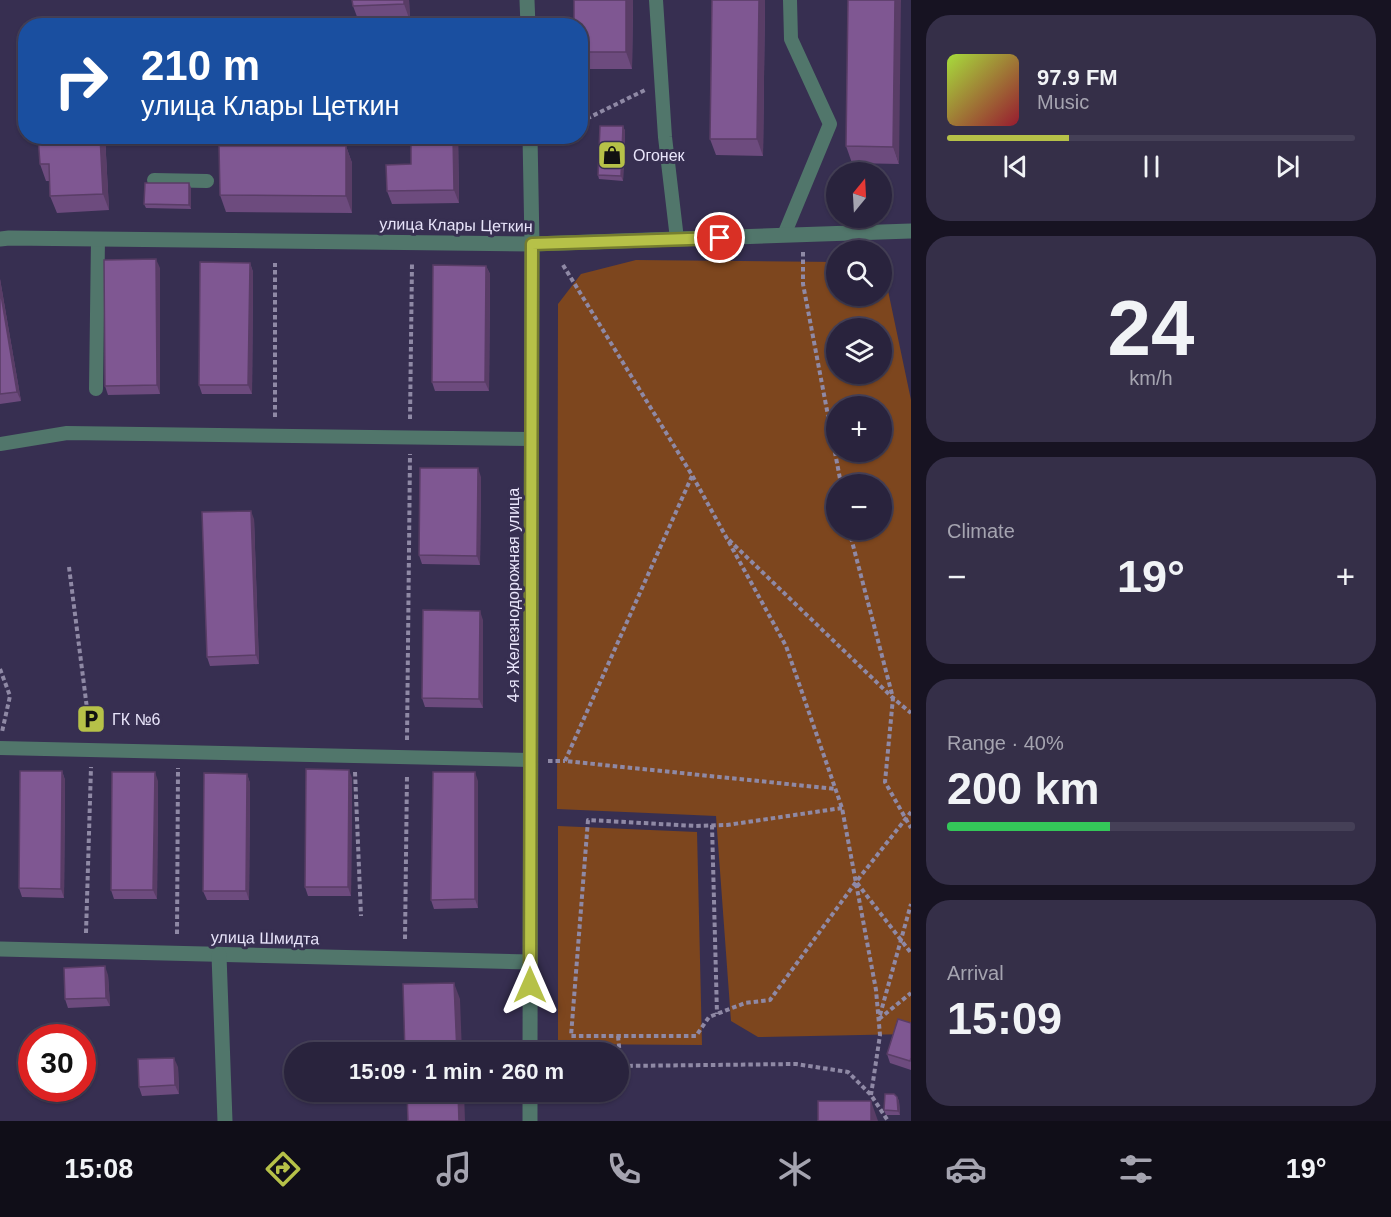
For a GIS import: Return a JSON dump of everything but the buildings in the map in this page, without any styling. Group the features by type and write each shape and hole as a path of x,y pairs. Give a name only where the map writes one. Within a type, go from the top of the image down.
{"street":[{"path":"527,0 528,18"},
{"name":"4-я Железнодорожная улица","path":"530,144 532,244 530,1042"},
{"name":"улица Клары Цеткин","path":"0,239 532,244 911,231"},
{"name":"улица Шмидта","path":"0,949 530,962"},
{"path":"219,955 225,1121"},
{"path":"530,1102 530,1121"}],"lane":[{"path":"656,0 665,137 677,239"},
{"path":"784,235 830,124 791,39 790,0"},
{"path":"154,180 207,181"},
{"path":"96,389 98,239"},
{"path":"0,444 67,433 531,439"},
{"path":"0,748 530,760"}],"path":[{"path":"588,118 661,81"},
{"path":"804,235 803,284 838,474"},
{"path":"275,263 275,436"},
{"path":"405,939 412,264"},
{"path":"563,265 692,475 786,646 842,808 876,990 880,1035 872,1095"},
{"path":"692,475 565,761 836,789"},
{"path":"726,536 911,713"},
{"path":"852,540 893,698 885,782 911,828"},
{"path":"69,567 92,750 86,934"},
{"path":"0,669 10,696 0,738"},
{"path":"177,935 179,752"},
{"path":"354,756 361,916"},
{"path":"842,808 727,825 696,826 588,820 571,1036 696,1036 709,1017 745,1003 770,1000 856,882 911,812"},
{"path":"712,825 717,1014"},
{"path":"856,882 911,953"},
{"path":"879,1019 911,904"},
{"path":"879,1019 911,993"},
{"path":"618,1036 621,1066 796,1064 848,1072 872,1095 888,1121"}],"shaded area":[{"path":"636,260 826,262 826,306 891,306 911,400 911,1034 758,1037 731,1021 716,816 557,809 558,304 581,274"},
{"path":"558,826 697,832 702,1045 558,1042"}],"place":[{"name":"Огонек","path":"612,155"},
{"name":"ГК №6","path":"91,719"}],"route":[{"path":"530,985 532,244 720,238"}]}
